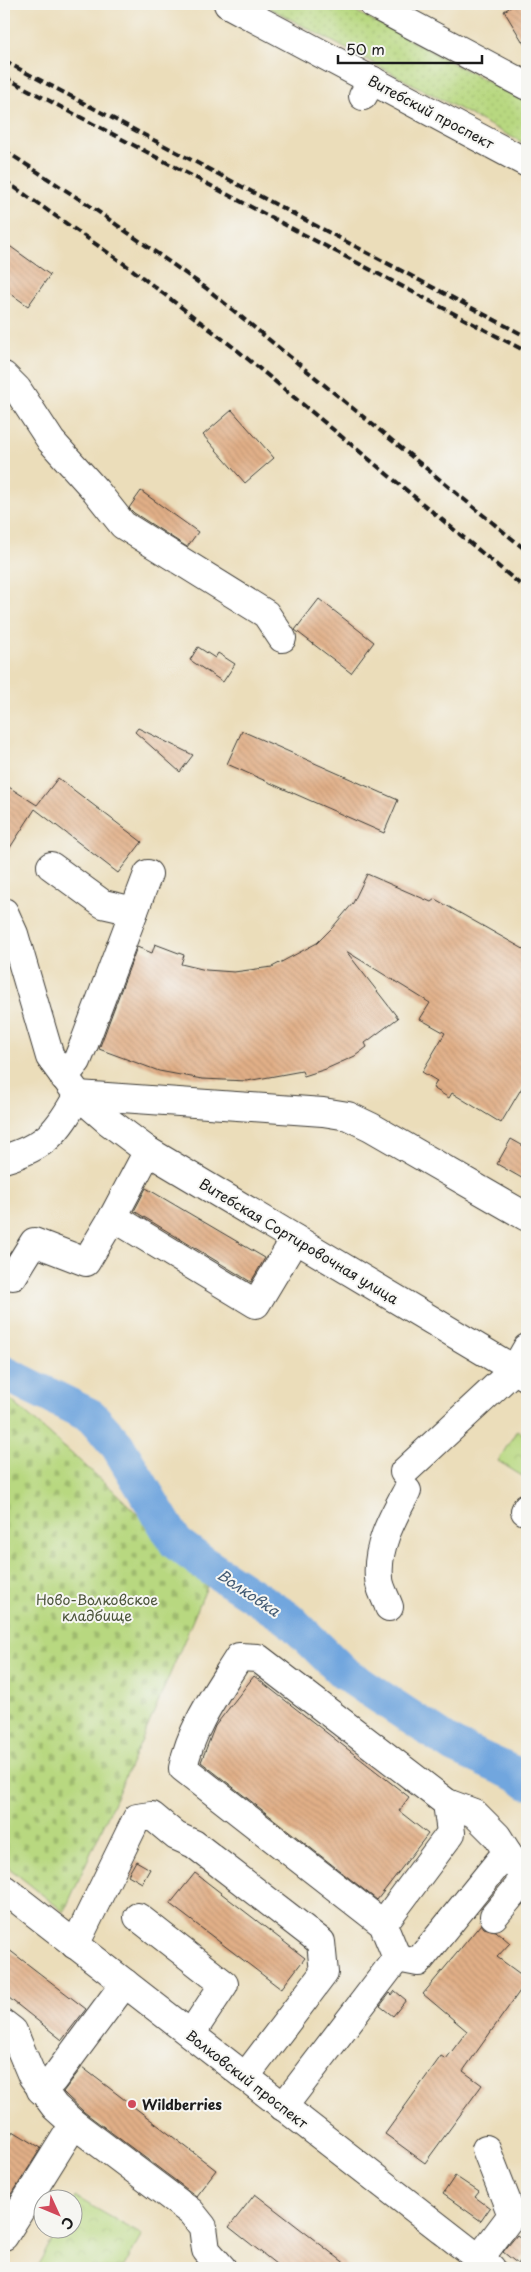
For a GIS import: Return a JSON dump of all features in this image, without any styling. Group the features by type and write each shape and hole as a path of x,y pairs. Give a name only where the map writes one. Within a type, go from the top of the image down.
{"street":[{"name":"Витебский проспект","path":"228,4 367,88 527,163"},
{"path":"373,4 527,86"},
{"path":"4,376 17,389 51,442 96,491 123,525 266,614 282,638"},
{"path":"51,866 103,904 134,911"},
{"path":"4,1159 32,1149 51,1137 64,1121 77,1061 148,874"},
{"name":"Витебская Сортировочная улица","path":"4,912 14,934 50,1057 71,1086 108,1121 148,1151 295,1239 523,1365"},
{"path":"71,1086 348,1116 372,1127 527,1217"},
{"path":"13,1276 34,1242 86,1262 113,1217 148,1151"},
{"path":"113,1217 256,1304 295,1239"},
{"path":"389,1607 378,1579 379,1557 388,1526 406,1481 523,1365"},
{"path":"397,1958 383,1924 183,1768 186,1751 204,1713 239,1657 258,1658 447,1803 474,1813 497,1836 522,1874 519,1886 494,1916"},
{"path":"383,1924 451,1833 447,1803"},
{"path":"75,1944 137,1818 152,1816 176,1836 194,1844 320,1942 324,1973 245,2077"},
{"path":"397,1958 418,1962 507,1852"},
{"name":"Волковский проспект","path":"4,1889 485,2264"},
{"path":"138,1918 224,1984 191,2034"},
{"path":"283,2107 397,1958"},
{"path":"41,2090 53,2080 124,1983"},
{"path":"4,2024 14,2031 32,2076 55,2107 74,2124 191,2212 203,2227 206,2250 222,2268"},
{"path":"4,2236 74,2124"},
{"path":"485,2264 512,2215 486,2149"}],"green space":[{"path":"262,4 342,4 527,103 527,145"},
{"name":"Ново-Волковское кладбище","path":"4,1394 114,1491 208,1584 146,1731 64,1912 4,1864"},
{"path":"517,1430 527,1436 527,1468 522,1476 498,1461"},
{"path":"82,2200 142,2235 123,2268 36,2268 52,2240 82,2240"}],"building":[{"path":"516,4 527,4 527,49 504,11"},
{"path":"4,242 50,275 28,306 4,289"},
{"path":"232,410 274,458 245,483 203,435"},
{"path":"141,491 198,532 187,547 129,508"},
{"path":"319,599 374,642 351,673 295,630"},
{"path":"198,647 215,658 218,653 235,664 223,682 190,660"},
{"path":"138,728 193,755 180,772 135,732"},
{"path":"242,731 398,800 384,833 227,764"},
{"path":"58,778 142,842 118,873 35,809 4,857 4,784 37,805"},
{"path":"367,874 431,902 435,899 527,951 527,1079 501,1123 452,1093 449,1098 433,1088 437,1081 422,1072 445,1033 420,1019 430,1003 346,951 398,1018 365,1043 367,1047 355,1056 326,1069 304,1076 302,1071 247,1081 202,1079 159,1071 99,1049 137,947 152,953 155,944 184,955 181,964 206,970 234,972 272,967 317,943 353,903"},
{"path":"511,1139 527,1148 527,1181 497,1164"},
{"path":"146,1188 265,1258 251,1282 134,1211"},
{"path":"254,1676 409,1797 399,1811 428,1834 377,1900 201,1762 215,1726"},
{"path":"136,1861 150,1869 142,1883 128,1875"},
{"path":"195,1873 305,1958 281,1989 170,1904"},
{"path":"481,1924 484,1928 496,1931 510,1943 497,1957 527,1979 527,1981 463,2071 482,2085 425,2163 385,2134 441,2056 446,2059 467,2031 423,1994"},
{"path":"4,1946 86,2009 62,2040 4,1994"},
{"path":"395,1991 406,2000 393,2016 380,2006 390,1993 392,1995"},
{"path":"82,2067 216,2170 196,2196 84,2112 63,2092"},
{"path":"13,2131 41,2148 4,2207 4,2146"},
{"path":"455,2176 479,2192 475,2197 490,2208 481,2221 443,2194"},
{"path":"255,2194 351,2268 281,2268 229,2227"},
{"path":"517,2235 527,2243 527,2252 518,2264 503,2252"}],"waterway":[{"name":"Волковка","path":"4,1373 91,1416 117,1445 176,1543 203,1563 289,1619 344,1673 454,1746 520,1776 527,1782"}],"railway":[{"path":"4,61 527,337"},
{"path":"4,77 527,352"},
{"path":"4,150 93,208 206,288 527,551"},
{"path":"4,180 130,268 237,350 527,590"}],"place":[{"name":"Wildberries","path":"132,2104"}]}
